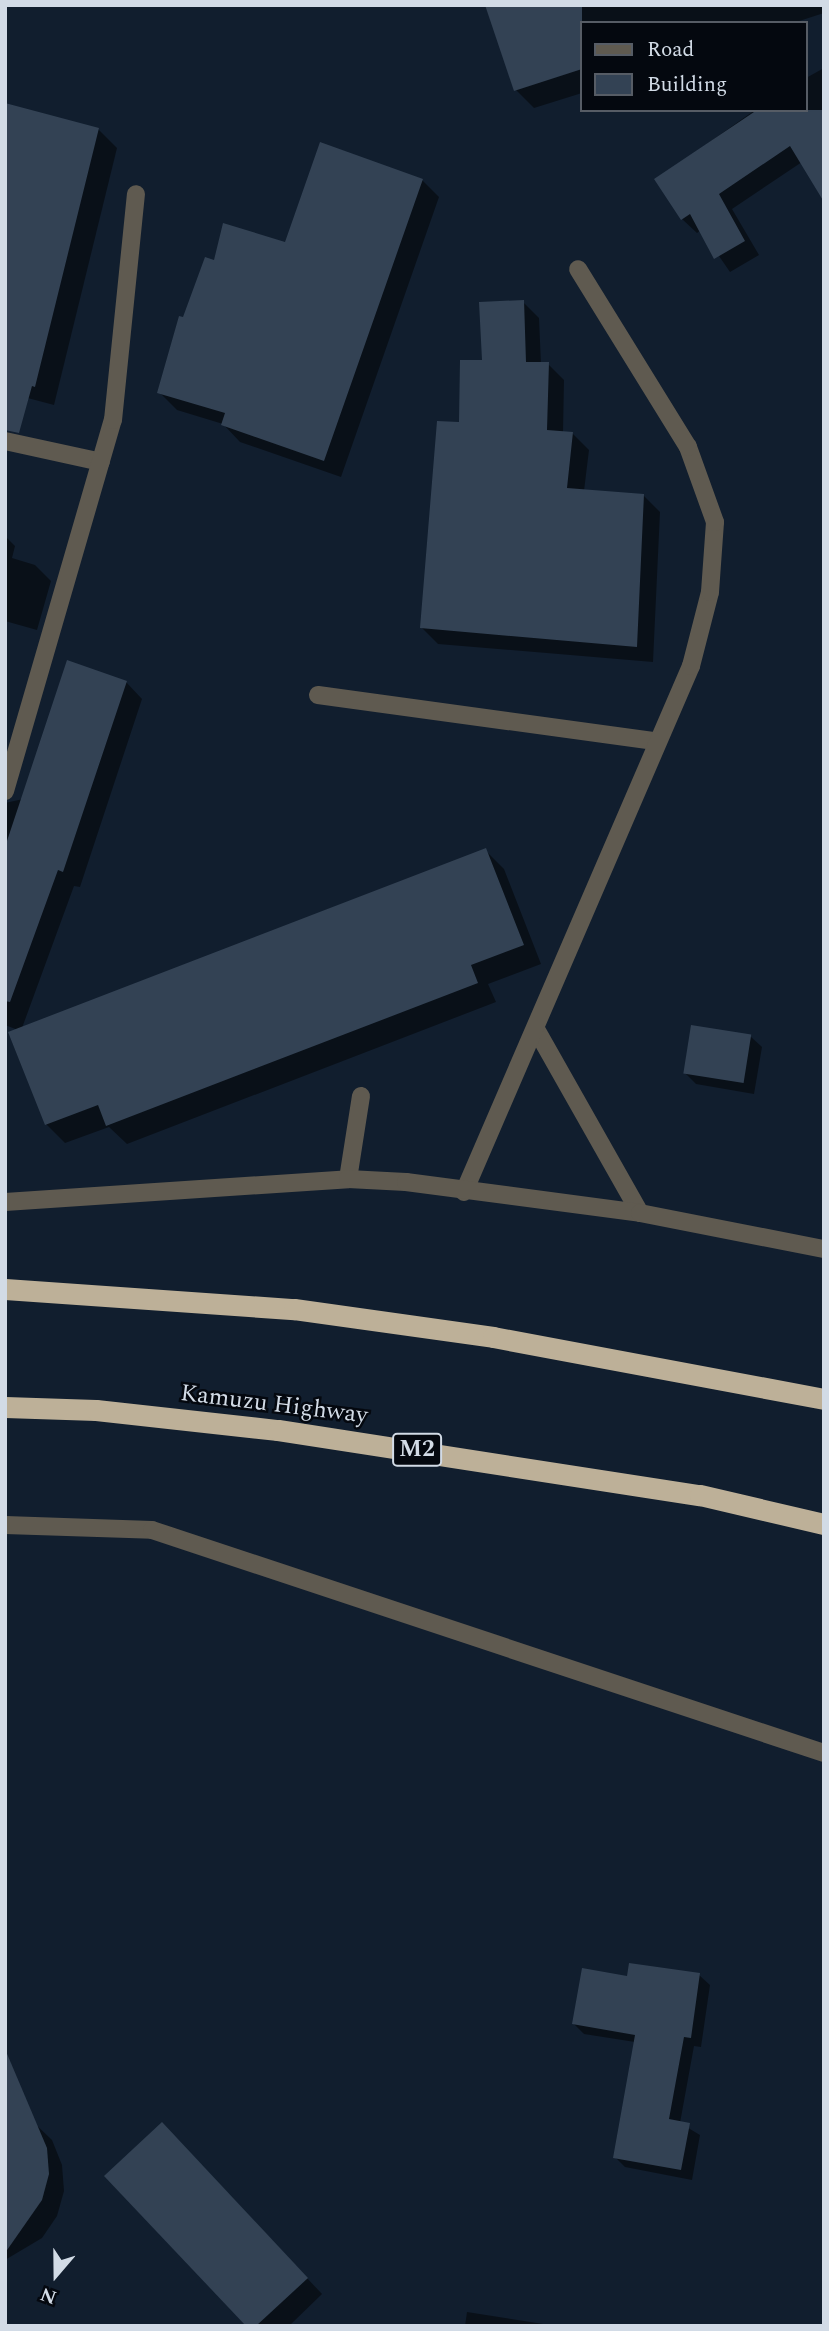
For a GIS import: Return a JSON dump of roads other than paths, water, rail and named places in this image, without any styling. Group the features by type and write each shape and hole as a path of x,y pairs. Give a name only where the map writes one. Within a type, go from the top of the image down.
{"highway":[{"path":"5,1289 102,1293 307,1311 493,1337 824,1399"},
{"name":"Kamuzu Highway","path":"5,1407 96,1410 304,1434 699,1495 824,1524"}],"street":[{"path":"5,791 113,420 136,194"},
{"path":"464,1192 537,1031 655,741 691,666 710,592 715,522 688,447 578,269"},
{"path":"5,441 101,462"},
{"path":"318,695 655,741"},
{"path":"537,1031 640,1213"},
{"path":"348,1179 361,1096"},
{"path":"5,1202 348,1179 640,1213 824,1249"},
{"path":"5,1525 152,1530 824,1753"}]}
